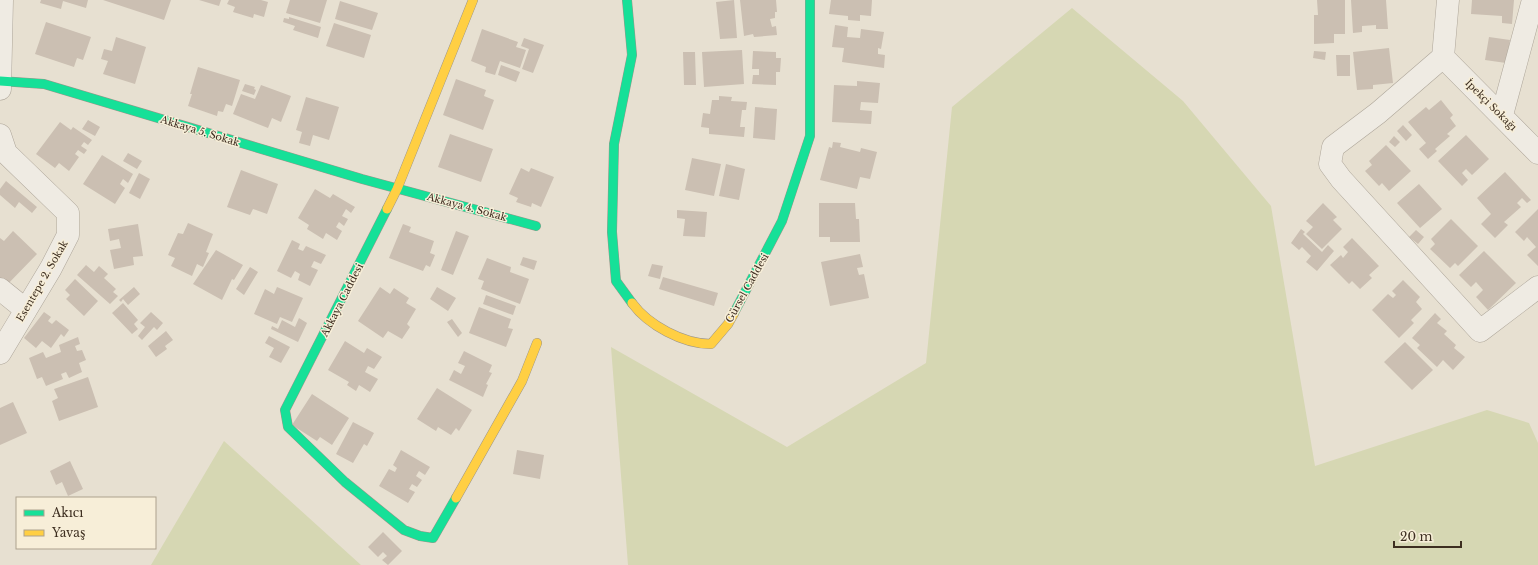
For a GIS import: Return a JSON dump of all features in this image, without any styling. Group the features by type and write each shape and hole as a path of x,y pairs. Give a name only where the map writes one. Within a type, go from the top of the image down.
{"street":[{"path":"0,84 2,0"},
{"name":"Akkaya Caddesi","path":"471,0 397,189 285,410 288,428 345,482 404,530 420,536 434,538 522,381 538,342"},
{"name":"Gürsel Caddesi","path":"627,0 632,55 614,144 612,232 616,282 640,314 671,333 697,344 710,344 728,324 782,221 810,136 810,0"},
{"path":"1448,0 1443,57 1378,113 1333,147 1330,164 1341,179 1480,331 1538,286"},
{"path":"1502,115 1533,0"},
{"name":"İpekçi Sokağı","path":"1443,57 1538,153"},
{"name":"Akkaya 5. Sokak","path":"0,84 44,84 397,189"},
{"name":"Esentepe 2. Sokak","path":"0,135 6,153 68,213 68,235 0,353"},
{"name":"Akkaya 4. Sokak","path":"397,189 536,226"},
{"path":"0,289 26,310"}],"green space":[{"path":"1072,8 1183,101 1271,206 1315,466 1487,410 1529,423 1538,443 1538,565 628,565 611,347 787,447 926,363 952,107"},
{"path":"224,441 361,565 151,565"}],"building":[{"path":"41,0 88,0 86,8 63,1 61,9 40,3"},
{"path":"103,0 171,0 164,20"},
{"path":"199,0 221,0 219,6"},
{"path":"229,0 261,0 268,2 264,17 254,14 253,18 233,12 235,7 227,4"},
{"path":"290,0 327,0 320,23 286,13"},
{"path":"734,0 737,38 720,39 716,2"},
{"path":"740,0 776,0 777,12 775,12 775,18 770,19 772,27 776,26 777,35 754,37 753,34 744,36"},
{"path":"831,0 872,0 871,16 860,15 860,21 848,20 848,16 829,14"},
{"path":"1317,0 1345,0 1345,34 1334,34 1334,43 1314,44 1314,15 1318,15"},
{"path":"1351,0 1386,0 1388,29 1376,29 1376,25 1362,26 1362,32 1353,33"},
{"path":"1472,0 1514,0 1512,24 1502,23 1502,16 1471,14"},
{"path":"340,1 378,13 372,30 335,19"},
{"path":"289,17 321,27 318,38 293,30 295,26 283,22 284,18 289,19"},
{"path":"46,22 91,37 83,60 77,58 74,67 35,54"},
{"path":"334,23 371,35 364,58 326,46"},
{"path":"835,25 848,27 847,37 860,38 861,29 884,32 881,49 878,48 878,54 885,55 884,68 842,62 844,48 832,47"},
{"path":"482,29 518,42 516,47 526,50 520,68 500,61 495,75 485,72 486,67 471,61"},
{"path":"116,37 146,47 135,84 103,74 108,61 101,59 104,49 112,51"},
{"path":"1489,37 1510,40 1506,63 1485,60"},
{"path":"524,38 544,45 533,73 522,69 529,49 521,46"},
{"path":"1389,48 1393,83 1373,85 1373,89 1357,90 1353,52"},
{"path":"742,50 744,84 704,87 702,52"},
{"path":"753,51 776,52 776,58 781,58 780,72 776,72 776,85 752,84 753,75 759,75 759,69 752,69"},
{"path":"1314,51 1326,52 1325,60 1313,58"},
{"path":"683,52 695,52 696,85 684,85"},
{"path":"1336,55 1350,55 1350,76 1337,76"},
{"path":"501,65 520,72 516,82 498,75"},
{"path":"198,67 240,80 232,106 226,104 223,112 218,111 217,116 188,106"},
{"path":"456,79 486,90 484,96 494,100 483,130 443,115"},
{"path":"857,81 880,83 878,103 861,102 860,110 872,111 871,124 832,122 834,85 857,86"},
{"path":"245,84 255,87 254,89 256,90 254,95 242,91"},
{"path":"261,85 291,96 281,122 272,118 268,128 233,114 241,94 255,99"},
{"path":"719,96 732,97 731,101 747,102 746,110 742,110 740,127 745,127 744,137 709,134 709,128 701,127 703,113 710,114 712,100 719,100"},
{"path":"306,97 339,107 329,140 313,135 310,146 299,143 302,132 296,130"},
{"path":"1441,100 1453,115 1450,118 1456,126 1447,134 1450,136 1435,149 1437,151 1428,159 1419,149 1426,143 1408,122 1426,107 1429,110"},
{"path":"755,107 777,109 775,140 753,138"},
{"path":"88,120 100,127 95,136 82,129"},
{"path":"60,122 71,130 73,127 92,140 88,145 84,142 81,146 87,150 84,154 78,150 75,154 79,157 69,171 59,163 55,168 36,154"},
{"path":"1403,125 1412,135 1406,141 1397,131"},
{"path":"450,134 493,149 481,182 438,167"},
{"path":"1466,135 1489,159 1472,175 1466,169 1462,173 1468,180 1462,186 1438,161"},
{"path":"1394,136 1400,142 1395,147 1389,142"},
{"path":"833,142 841,143 840,147 860,152 861,148 877,152 870,179 860,177 857,189 820,180 829,147 832,148"},
{"path":"1386,145 1411,171 1389,191 1382,183 1379,186 1365,171 1372,165 1369,161"},
{"path":"128,153 142,161 137,169 123,161"},
{"path":"102,155 133,174 128,183 123,179 120,184 125,188 115,204 83,184"},
{"path":"692,158 721,164 714,196 685,190"},
{"path":"726,164 745,169 739,200 719,196"},
{"path":"521,168 529,172 531,168 554,177 541,207 532,203 531,207 516,202 518,198 509,194"},
{"path":"241,170 278,184 267,214 253,209 250,215 227,207"},
{"path":"1505,172 1531,200 1527,203 1522,198 1517,203 1521,207 1504,222 1508,225 1495,238 1481,224 1491,214 1477,198"},
{"path":"139,173 150,179 140,199 129,193"},
{"path":"6,181 37,207 32,213 19,202 15,208 0,195 0,189"},
{"path":"1419,184 1442,209 1420,228 1397,203"},
{"path":"315,189 330,198 333,194 355,207 351,213 346,209 342,216 348,219 344,226 339,222 336,227 342,231 337,240 326,233 323,239 307,229 309,225 298,218"},
{"path":"819,203 855,203 856,219 859,219 860,242 830,242 830,237 819,237"},
{"path":"1323,203 1337,217 1333,220 1342,229 1322,249 1306,234 1313,227 1306,221"},
{"path":"1538,209 1538,266 1527,255 1536,247 1527,237 1524,241 1515,232"},
{"path":"677,210 707,212 705,237 683,236 685,219 677,218"},
{"path":"1451,219 1478,246 1458,266 1455,263 1450,268 1430,249 1435,244 1431,239"},
{"path":"188,223 213,234 206,252 209,253 203,267 197,264 192,276 171,266 175,258 168,255 178,233 183,234"},
{"path":"138,224 143,256 133,257 134,265 114,269 110,250 121,248 119,239 110,241 108,229"},
{"path":"403,224 411,227 409,232 434,241 430,253 435,255 430,267 426,265 423,271 389,258"},
{"path":"1301,229 1305,232 1303,234 1322,252 1328,245 1334,251 1317,271 1306,262 1311,256 1302,247 1299,250 1291,243"},
{"path":"1416,230 1424,237 1418,244 1409,237"},
{"path":"13,231 37,254 4,288 0,284 0,238 4,241"},
{"path":"456,231 469,236 453,275 441,270"},
{"path":"1352,238 1379,266 1369,275 1372,278 1360,289 1352,281 1349,284 1330,265 1341,255 1343,258 1348,252 1343,247"},
{"path":"292,240 300,244 298,249 303,251 306,246 326,255 321,264 314,261 311,267 318,270 310,286 298,280 300,274 295,271 291,278 277,271"},
{"path":"216,250 243,265 234,280 232,279 222,300 193,284"},
{"path":"1484,251 1516,283 1488,310 1476,297 1483,290 1476,282 1471,287 1459,275"},
{"path":"860,254 863,267 857,268 859,275 864,274 869,298 830,306 821,262"},
{"path":"523,257 537,261 534,270 520,265"},
{"path":"487,258 511,267 510,272 529,279 520,304 481,289 484,281 478,279"},
{"path":"652,264 663,266 660,279 648,276"},
{"path":"86,265 94,272 99,266 108,274 104,278 116,289 113,292 118,296 110,304 77,275"},
{"path":"250,267 258,272 244,295 236,289"},
{"path":"663,277 718,293 714,306 659,289"},
{"path":"75,279 98,301 84,316 66,299 70,295 65,290"},
{"path":"1403,280 1420,297 1416,302 1422,309 1411,320 1414,323 1399,338 1372,310 1388,294 1393,298 1396,295 1392,291"},
{"path":"134,287 140,294 128,305 123,299 121,302 119,300"},
{"path":"277,287 303,298 292,322 280,317 277,324 254,314 265,289 274,294"},
{"path":"380,287 390,294 394,288 409,298 406,303 416,309 407,324 410,327 402,339 388,331 383,338 358,321"},
{"path":"437,287 456,298 448,311 430,299"},
{"path":"486,295 516,306 513,315 483,304"},
{"path":"123,303 138,320 134,324 138,329 132,334 112,313"},
{"path":"479,307 511,319 508,328 513,329 506,347 469,333"},
{"path":"44,312 51,317 48,321 52,324 56,320 69,330 64,337 61,334 51,348 42,341 36,348 24,338"},
{"path":"151,312 163,323 157,330 154,327 142,340 138,336 145,327 140,323"},
{"path":"1435,313 1441,319 1437,323 1447,331 1444,334 1456,345 1454,348 1465,357 1453,370 1443,360 1437,367 1417,348 1420,345 1412,338"},
{"path":"299,318 307,323 298,342 271,329 272,326 278,329 282,320 295,327"},
{"path":"452,319 462,333 458,337 447,322"},
{"path":"166,331 173,340 165,346 167,349 156,357 148,346"},
{"path":"269,336 290,347 281,363 269,357 274,348 265,343"},
{"path":"78,337 80,344 75,346 77,351 82,350 86,360 79,363 82,372 69,378 66,372 61,374 63,379 46,386 42,377 37,379 29,358 43,352 46,358 61,352 59,345"},
{"path":"345,341 364,353 367,348 382,357 374,369 368,366 365,372 378,379 370,392 359,385 356,391 347,385 349,382 328,370"},
{"path":"1405,342 1433,370 1412,390 1384,362"},
{"path":"464,351 492,365 489,372 492,373 486,384 488,385 483,397 449,380 454,370 461,374 465,366 458,363"},
{"path":"88,377 98,407 59,421 52,401 58,398 54,389"},
{"path":"437,388 472,410 459,431 456,428 451,435 438,427 436,431 417,419"},
{"path":"312,394 349,418 332,445 320,437 317,441 292,425"},
{"path":"13,402 27,433 0,445 0,408"},
{"path":"353,422 374,433 367,446 364,444 353,463 336,454"},
{"path":"401,450 430,467 425,475 419,471 416,476 422,480 417,487 412,484 409,489 415,492 408,503 379,486 389,469 395,472 397,468 393,465"},
{"path":"517,450 544,455 540,479 513,474"},
{"path":"70,461 83,489 68,496 62,482 56,485 50,471"},
{"path":"383,532 402,551 388,565 382,560 387,556 383,552 378,557 368,547"}],"traffic: fast":[{"path":"627,0 632,55 614,144 612,232 616,281 632,303"},
{"path":"734,313 782,221 810,136 810,0"},
{"path":"0,81 44,84 362,179 536,226"},
{"path":"387,209 285,410 288,427 345,482 404,530 420,536 433,538 456,498"}],"traffic: slow":[{"path":"387,209 397,189 473,0"},
{"path":"632,303 647,319 667,332 689,341 700,343 711,344 728,324 734,313"},
{"path":"456,498 522,381 537,343"}]}
